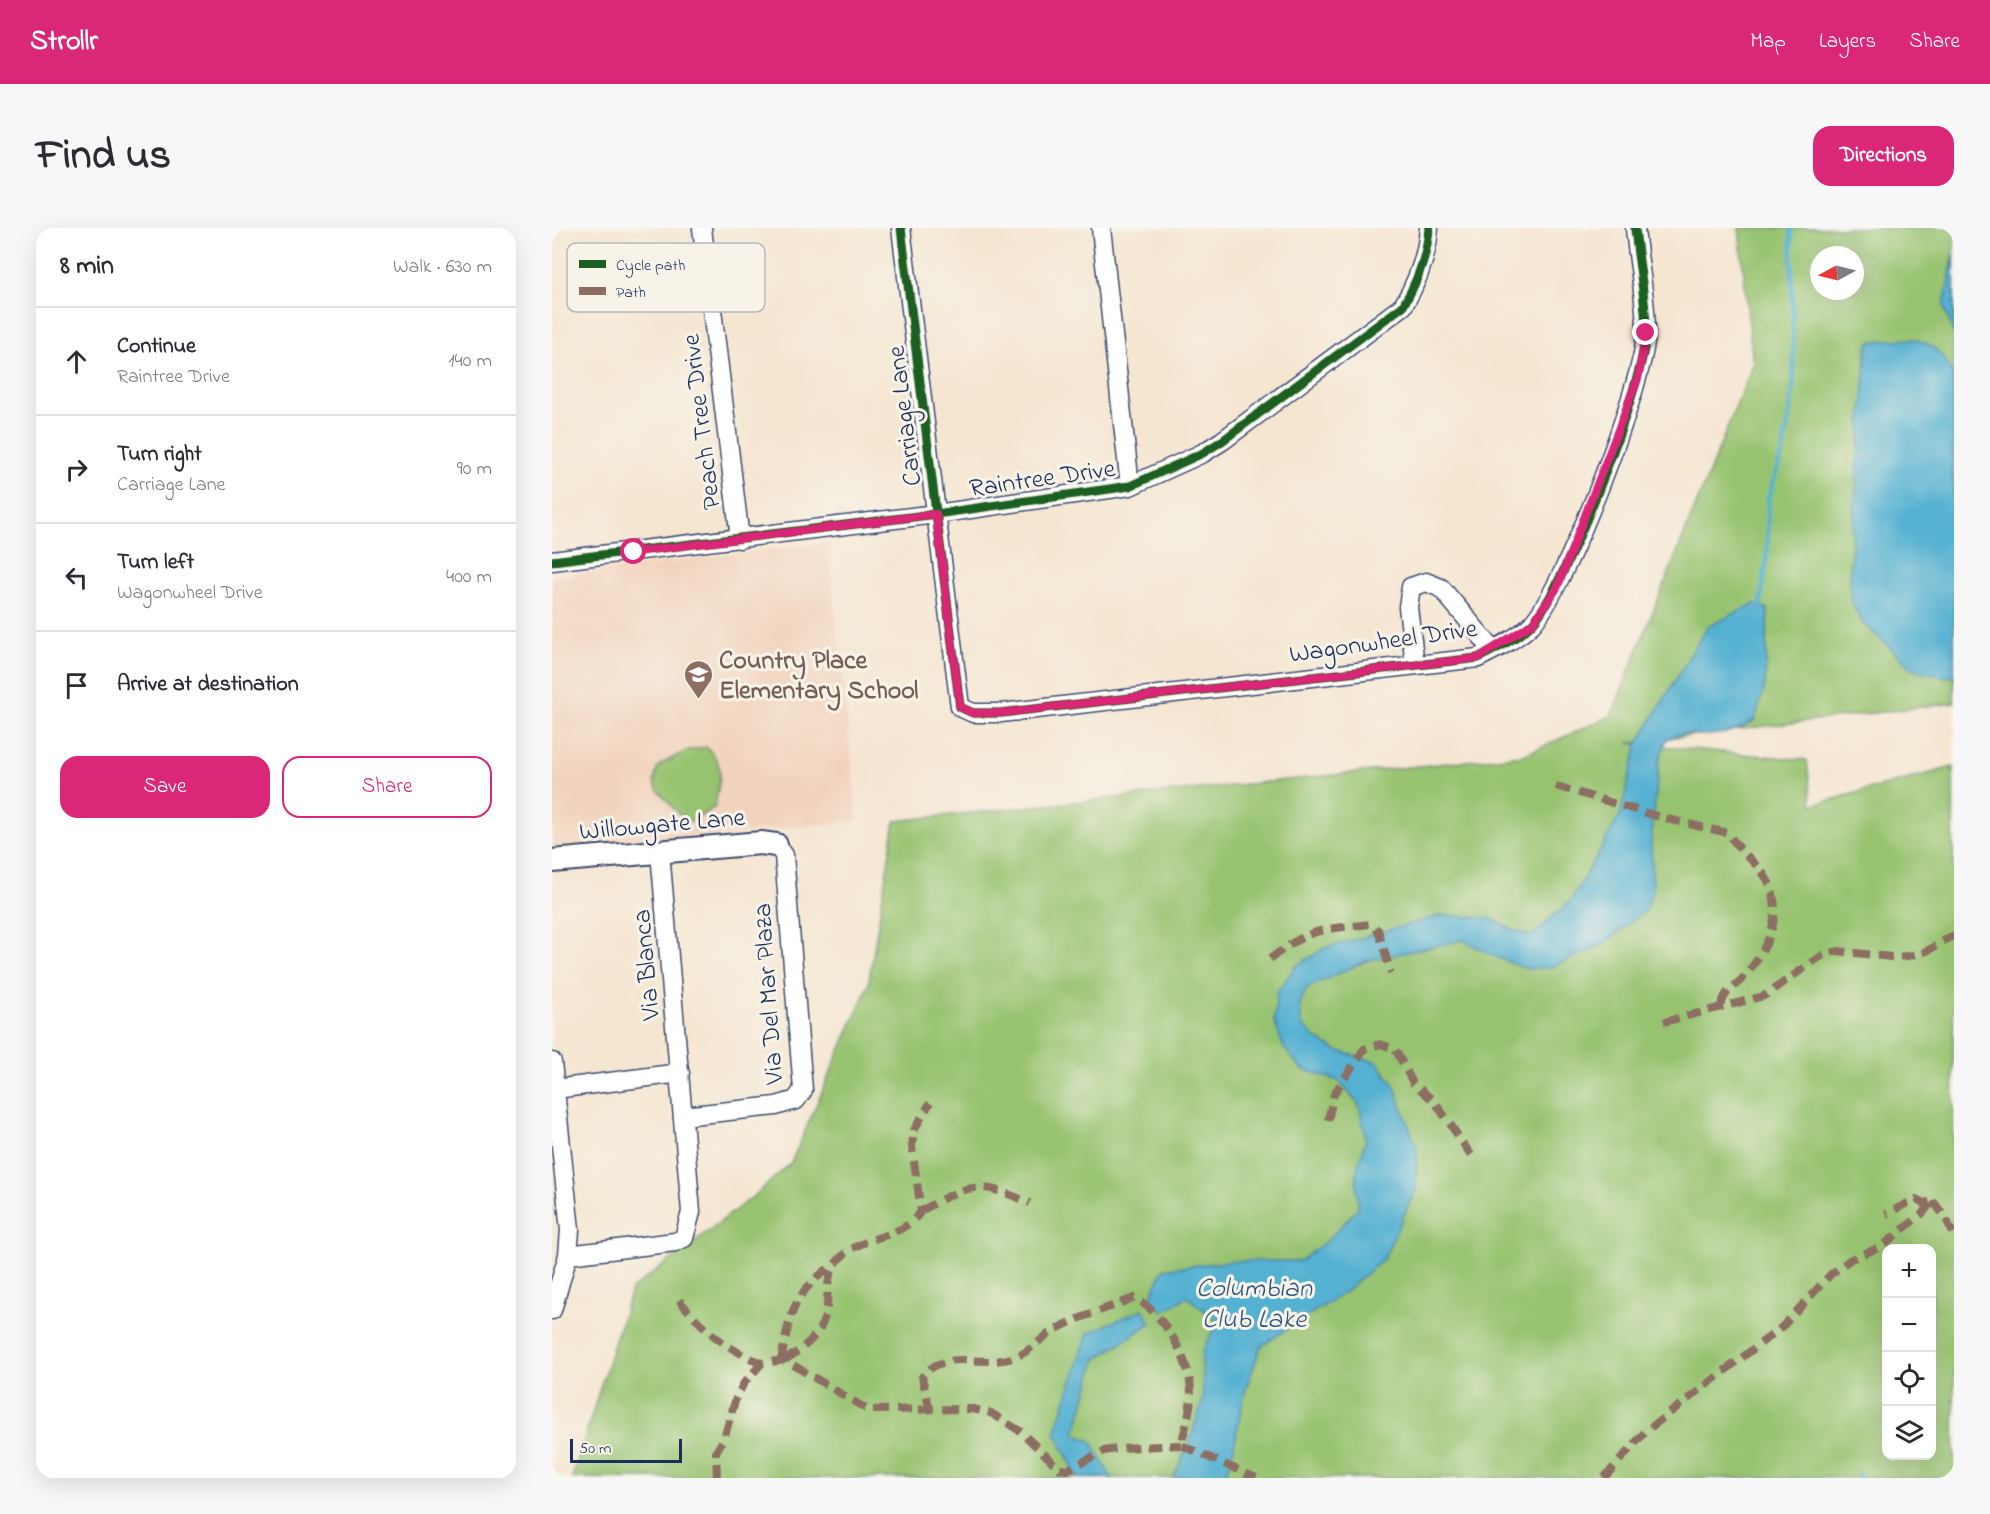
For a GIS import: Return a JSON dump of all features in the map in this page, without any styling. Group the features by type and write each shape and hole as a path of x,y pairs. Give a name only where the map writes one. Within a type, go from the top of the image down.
{"street":[{"name":"Peach Tree Drive","path":"702,228 704,243"},
{"name":"Carriage Lane","path":"901,228 960,707"},
{"path":"1101,228 1130,486"},
{"name":"Raintree Drive","path":"552,561 936,514 1130,486 1203,453 1222,441 1403,306 1418,282 1428,246 1429,228"},
{"name":"Wagonwheel Drive","path":"960,707 973,713 1001,713 1478,658 1532,624 1557,588 1638,378 1646,333 1635,228"},
{"name":"Peach Tree Drive","path":"712,312 740,539"},
{"path":"1415,665 1408,607 1411,587 1426,582 1441,588 1493,650"},
{"name":"Willowgate Lane","path":"552,861 761,843 776,845"},
{"name":"Via Del Mar Plaza","path":"683,1116 776,1106 796,1100 802,1090 784,855 776,845"},
{"name":"Via Blanca","path":"568,1255 675,1242 684,1238 691,1212 660,852"},
{"path":"552,1062 570,1230 568,1255 553,1300"},
{"path":"555,1089 680,1073"}],"shaded area":[{"name":"Country Place Elementary School","path":"828,542 858,821 552,851 552,577"}],"green space":[{"path":"1739,228 1954,228 1954,703 1628,743 1807,760 1812,805 1953,767 1954,1478 572,1478 631,1290 755,1195 791,1163 868,986 895,821 1524,755 1611,716 1753,364"},
{"path":"706,747 713,754 719,768 715,807 692,821 685,821 657,789 654,781 658,766 686,751"}],"water":[{"path":"1954,254 1954,335 1944,306"},
{"path":"1912,339 1937,351 1953,375 1954,676 1946,677 1913,669 1863,623 1851,602 1850,567 1867,347 1872,341"},
{"path":"1754,604 1768,609 1765,685 1755,720 1723,734 1679,734 1666,740 1659,761 1651,845 1653,889 1646,910 1602,945 1552,967 1527,969 1463,940 1366,961 1307,988 1300,1003 1301,1023 1315,1038 1338,1051 1377,1062 1394,1085 1417,1148 1416,1189 1384,1258 1345,1292 1261,1346 1245,1391 1232,1456 1224,1478 1173,1478 1188,1447 1203,1399 1202,1352 1218,1321 1187,1297 1163,1311 1150,1299 1163,1269 1234,1261 1300,1261 1329,1239 1358,1208 1356,1173 1366,1139 1359,1105 1339,1081 1302,1069 1284,1048 1274,1021 1277,992 1296,966 1325,948 1442,915 1489,918 1513,930 1532,936 1571,900 1594,861 1620,815 1638,743 1707,627"},
{"name":"Columbian Club Lake","path":"1143,1309 1151,1323 1096,1359 1075,1434 1091,1441 1112,1478 1078,1478 1055,1433 1088,1333"}],"waterway":[{"path":"1760,607 1767,557 1768,499 1784,446 1794,382 1791,228"}],"marked path":[{"path":"1556,786 1663,818 1728,833 1765,876 1773,895 1775,908 1770,933 1759,957 1744,977 1728,992 1721,1005"},
{"path":"1270,959 1307,935 1328,929 1371,924 1378,930 1391,973"},
{"path":"1664,1022 1764,996 1823,955 1838,951 1891,957 1909,956 1927,951 1954,935"},
{"path":"1328,1120 1334,1094 1364,1049 1380,1044 1395,1049 1413,1083 1435,1102 1471,1155"},
{"path":"785,1360 800,1350 818,1332 827,1307 829,1279 836,1263 845,1253 902,1228 913,1221 921,1211 912,1147 914,1130 930,1103"},
{"path":"921,1211 951,1195 974,1188 998,1191 1030,1203"},
{"path":"1604,1478 1646,1431 1782,1327 1831,1274 1851,1259 1881,1247 1922,1214 1933,1201 1924,1203 1916,1199 1886,1214"},
{"path":"1933,1201 1945,1217 1954,1235"},
{"path":"781,1361 787,1330 795,1306 809,1286 833,1265"},
{"path":"930,1411 922,1377 931,1368 953,1360 988,1361 1012,1358 1024,1353 1063,1326 1134,1298 1155,1314 1165,1326 1187,1367 1191,1400 1181,1445 1256,1478"},
{"path":"679,1300 716,1338 749,1358 762,1363"},
{"path":"717,1478 716,1452 724,1438 736,1398 744,1383 762,1363 785,1360 868,1410 973,1409 991,1413 1020,1431 1060,1469 1067,1470 1104,1451 1181,1445"}],"cycle path":[{"path":"901,228 960,707 973,713 1001,713 1478,658 1520,634 1532,624 1564,570 1601,483 1632,393 1646,332 1635,228"},
{"path":"552,561 936,514 1130,486 1203,453 1222,441 1403,306 1421,268 1429,228"}],"place":[{"name":"Country Place Elementary School","path":"698,700"}],"route":[{"path":"634,552 936,514 960,707 973,713 1001,713 1478,658 1517,636 1532,624 1557,588 1638,378 1646,333"}]}
